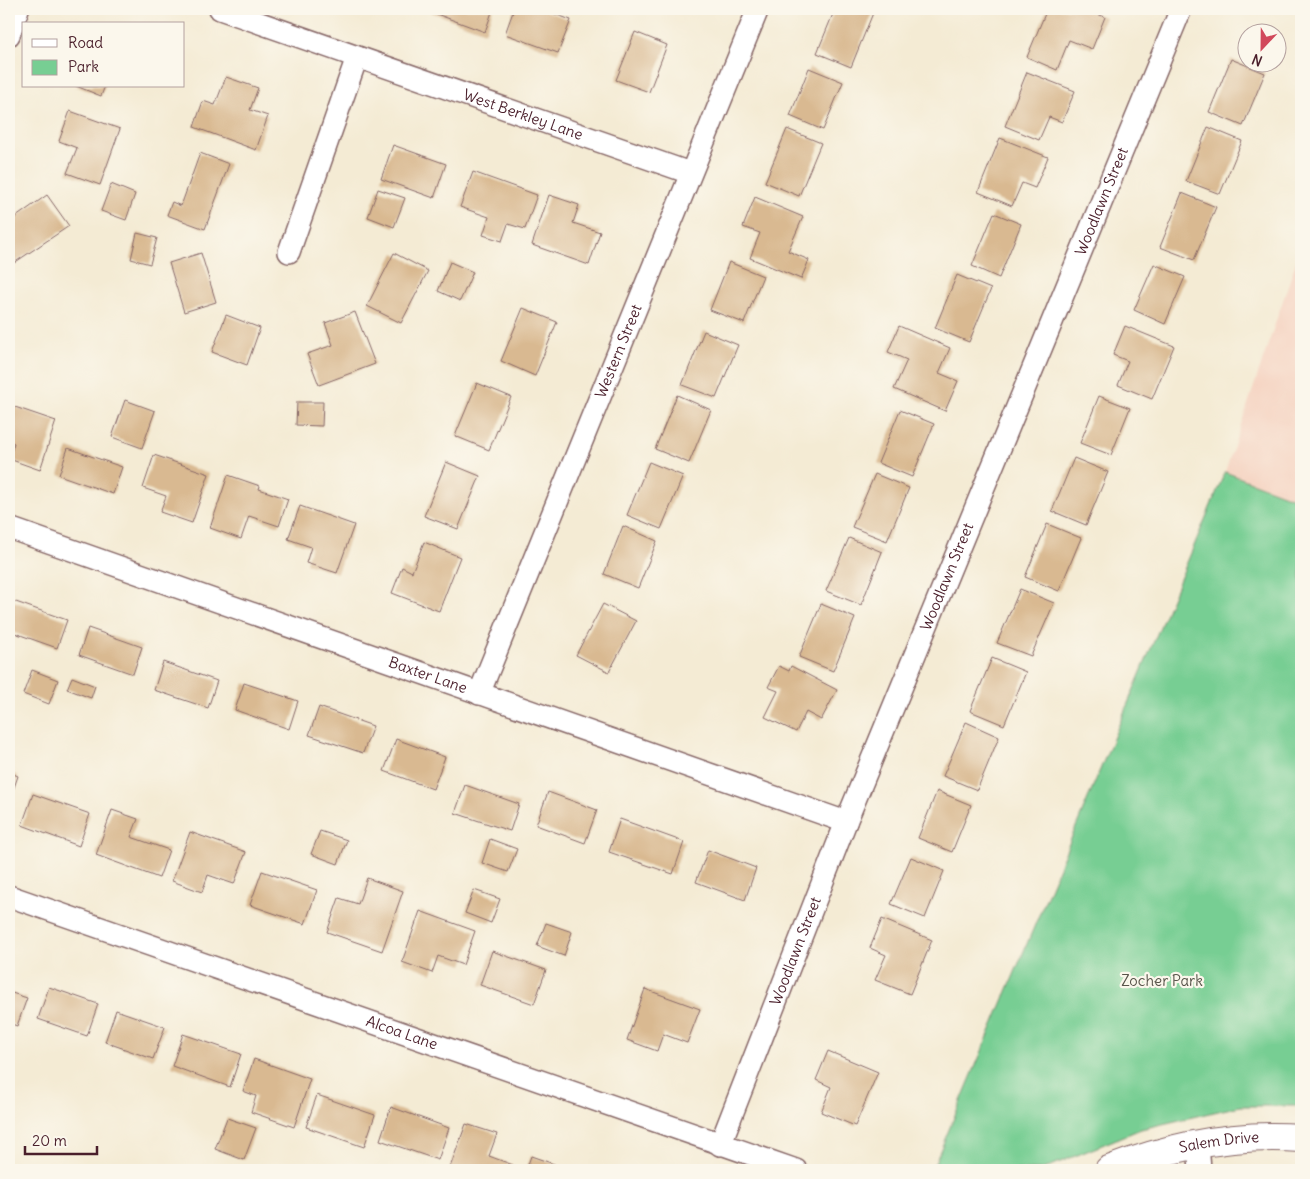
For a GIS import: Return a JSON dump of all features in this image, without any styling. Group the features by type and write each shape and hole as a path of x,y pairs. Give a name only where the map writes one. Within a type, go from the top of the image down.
{"street":[{"path":"9,35 18,9"},
{"name":"West Berkley Lane","path":"220,9 690,173"},
{"name":"Western Street","path":"479,694 758,9"},
{"name":"Woodlawn Street","path":"720,1145 846,822 1181,9"},
{"path":"289,252 357,57"},
{"name":"Baxter Lane","path":"9,528 846,822"},
{"name":"Alcoa Lane","path":"9,896 796,1170"},
{"name":"Salem Drive","path":"1109,1170 1149,1155 1199,1157 1238,1139 1282,1136 1301,1138"}],"shaded area":[{"path":"1301,247 1301,501 1225,472"}],"green space":[{"name":"Zocher Park","path":"1225,472 1301,501 1301,1106 1240,1106 1141,1129 1041,1170 932,1170"}],"building":[{"path":"433,9 493,9 485,32 431,12"},
{"path":"514,9 541,9 571,20 558,53 505,34"},
{"path":"835,9 862,9 873,13 851,67 817,53"},
{"path":"1047,9 1084,9 1105,17 1092,49 1069,40 1057,70 1027,57"},
{"path":"635,32 667,45 649,92 616,80"},
{"path":"1231,59 1238,62 1238,72 1265,73 1243,126 1209,112"},
{"path":"809,68 843,82 823,130 790,116"},
{"path":"1027,72 1075,91 1062,122 1049,117 1039,140 1005,126"},
{"path":"226,77 258,88 250,110 268,116 256,150 194,127 203,101 215,105"},
{"path":"81,88 104,88 101,96"},
{"path":"70,111 120,129 100,185 67,173 77,148 59,141"},
{"path":"1208,127 1242,141 1220,194 1186,181"},
{"path":"787,129 821,143 799,196 765,182"},
{"path":"1000,138 1048,157 1035,188 1022,183 1012,206 978,192"},
{"path":"393,145 446,164 434,198 381,179"},
{"path":"200,153 229,164 205,229 167,215 172,202 181,206"},
{"path":"473,172 537,195 525,229 508,224 502,241 483,235 489,217 460,207"},
{"path":"111,184 135,194 126,220 101,211"},
{"path":"378,189 405,198 394,227 368,217"},
{"path":"1182,193 1216,207 1194,260 1160,247"},
{"path":"47,195 69,226 14,263 9,256 9,222"},
{"path":"549,195 579,205 573,223 600,232 589,265 532,245"},
{"path":"755,197 803,217 788,251 809,260 801,279 750,258 760,233 743,227"},
{"path":"994,213 1021,224 999,278 972,266"},
{"path":"137,233 157,238 150,264 131,259"},
{"path":"201,253 216,302 184,312 169,263"},
{"path":"394,253 428,271 401,323 367,306"},
{"path":"450,262 473,272 460,301 438,291"},
{"path":"729,262 763,276 744,323 710,310"},
{"path":"1154,264 1185,277 1165,324 1134,310"},
{"path":"957,275 991,289 969,342 935,328"},
{"path":"523,308 557,322 535,376 501,361"},
{"path":"355,312 375,364 319,385 307,354 333,345 325,323"},
{"path":"226,315 260,328 247,365 212,352"},
{"path":"899,326 950,348 939,373 958,381 945,411 894,389 907,360 888,352"},
{"path":"1125,326 1174,346 1152,399 1118,385 1128,361 1113,355"},
{"path":"704,331 738,345 716,398 682,385"},
{"path":"477,383 511,397 489,450 455,436"},
{"path":"677,395 711,410 689,463 655,449"},
{"path":"1099,396 1130,408 1111,455 1080,443"},
{"path":"125,400 155,411 142,448 112,437"},
{"path":"297,402 323,402 322,426 296,425"},
{"path":"9,405 56,421 40,470 9,459 14,443 9,441"},
{"path":"900,410 934,424 912,477 878,463"},
{"path":"68,448 122,467 113,494 59,475"},
{"path":"154,455 209,474 192,523 160,512 166,496 143,488"},
{"path":"1074,458 1108,472 1086,525 1052,511"},
{"path":"446,462 480,476 458,529 424,516"},
{"path":"649,462 683,476 661,529 627,515"},
{"path":"875,474 909,488 887,541 852,527"},
{"path":"228,475 260,486 259,489 288,499 279,526 249,516 241,539 210,528"},
{"path":"300,506 354,525 337,573 306,563 311,547 288,539"},
{"path":"1047,524 1081,538 1059,591 1025,577"},
{"path":"623,526 657,541 638,588 604,574"},
{"path":"849,538 882,552 861,605 826,591"},
{"path":"424,542 460,557 439,611 392,593 402,567 412,572"},
{"path":"1020,589 1054,603 1031,656 997,643"},
{"path":"13,601 67,620 57,648 9,631 9,612"},
{"path":"603,604 636,621 609,672 576,655"},
{"path":"821,604 855,618 833,671 799,657"},
{"path":"88,628 142,647 133,674 79,655"},
{"path":"992,658 1026,672 1004,725 970,711"},
{"path":"163,662 217,681 208,708 154,690"},
{"path":"779,666 789,671 791,666 837,690 821,720 806,712 796,732 765,717 778,691 768,687"},
{"path":"32,670 58,680 49,704 23,694"},
{"path":"72,677 95,686 91,698 67,689"},
{"path":"244,683 298,701 289,729 235,710"},
{"path":"319,707 373,726 363,753 309,735"},
{"path":"966,722 999,737 977,790 943,776"},
{"path":"396,739 445,757 433,789 384,771"},
{"path":"9,772 18,776 9,802"},
{"path":"465,785 519,804 510,831 455,813"},
{"path":"937,791 971,805 952,852 918,838"},
{"path":"548,792 597,810 585,843 536,825"},
{"path":"33,794 90,814 79,846 22,825"},
{"path":"112,810 138,819 131,837 169,850 159,878 96,855"},
{"path":"620,819 684,842 673,874 609,852"},
{"path":"320,831 347,840 338,864 311,854"},
{"path":"190,832 246,852 234,884 208,875 202,892 172,881"},
{"path":"490,839 517,849 508,872 482,863"},
{"path":"708,850 756,868 745,900 696,882"},
{"path":"911,857 944,871 925,918 891,904"},
{"path":"262,871 317,890 305,924 250,905"},
{"path":"367,878 403,891 382,951 327,932 339,898 358,904"},
{"path":"474,890 500,899 491,923 465,913"},
{"path":"420,911 475,931 463,965 438,956 432,973 402,962"},
{"path":"882,919 932,940 910,994 875,980 886,955 870,948"},
{"path":"546,923 572,932 564,956 537,946"},
{"path":"492,951 546,970 534,1004 480,985"},
{"path":"49,987 98,1004 87,1036 38,1019"},
{"path":"645,989 700,1009 687,1043 663,1034 657,1051 627,1040"},
{"path":"9,992 27,998 17,1026 9,1023"},
{"path":"116,1010 165,1027 153,1059 105,1042"},
{"path":"183,1034 241,1054 230,1087 172,1066"},
{"path":"828,1051 878,1072 855,1126 821,1112 831,1087 816,1080"},
{"path":"254,1059 310,1079 294,1127 251,1112 256,1096 243,1091"},
{"path":"317,1095 375,1115 364,1147 306,1127"},
{"path":"391,1107 449,1128 438,1160 380,1140"},
{"path":"227,1118 256,1128 244,1160 215,1149"},
{"path":"466,1124 497,1134 489,1156 513,1165 511,1170 449,1170"},
{"path":"531,1156 571,1170 526,1170"}]}
